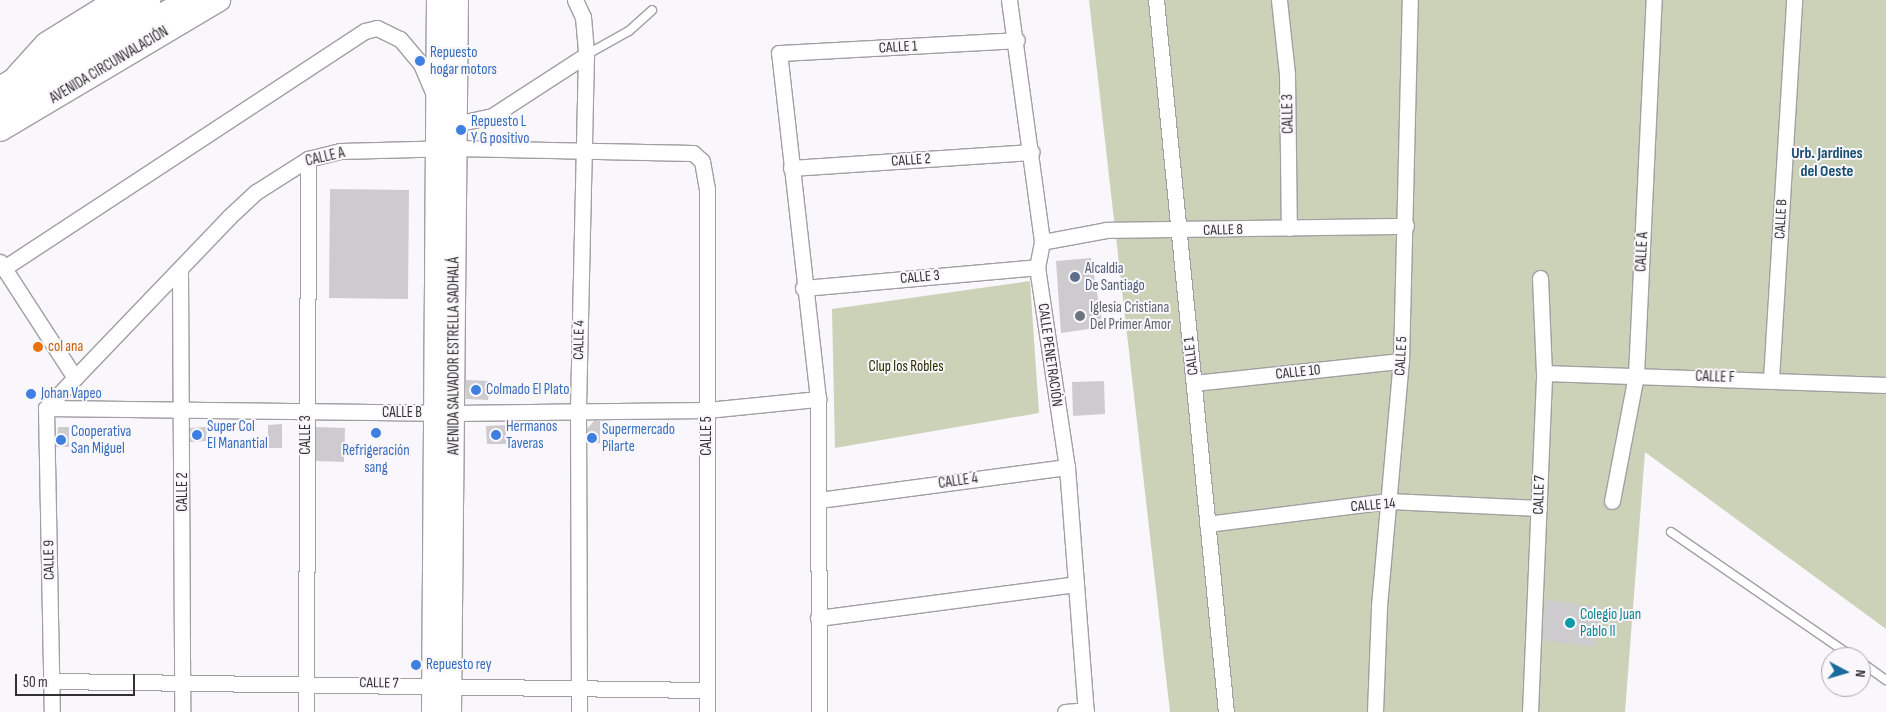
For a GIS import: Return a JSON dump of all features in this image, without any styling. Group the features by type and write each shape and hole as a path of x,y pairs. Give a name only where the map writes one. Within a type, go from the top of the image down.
{"main road":[{"path":"5,86 45,43 114,0"},
{"path":"5,86 148,0"},
{"name":"AVENIDA CIRCUNVALACIÓN","path":"0,114 57,75 190,0"},
{"name":"AVENIDA CIRCUNVALACIÓN","path":"0,130 219,0"},
{"name":"AVENIDA SALVADOR ESTRELLA SADHALÁ","path":"432,712 441,684 445,413 446,148 436,100 437,0"},
{"name":"AVENIDA SALVADOR ESTRELLA SADHALÁ","path":"446,148 455,124 457,0"},
{"name":"AVENIDA SALVADOR ESTRELLA SADHALÁ","path":"441,684 450,712"}],"street":[{"name":"CALLE 4","path":"575,0 583,17 586,55 581,150 578,409 579,712"},
{"name":"CALLE PENETRACIÓN","path":"1009,0 1017,40 1042,242 1037,267 1067,467 1086,711"},
{"name":"CALLE 1","path":"1156,0 1172,132 1176,231 1194,383 1226,712"},
{"name":"CALLE 3","path":"1280,0 1287,74 1289,228"},
{"name":"CALLE 5","path":"1375,712 1389,502 1401,361 1406,226 1410,0"},
{"name":"CALLE A","path":"1612,501 1636,375 1654,0"},
{"name":"CALLE B","path":"1771,379 1794,0"},
{"path":"75,378 2,265 365,31 377,28 400,39 421,64 436,100"},
{"name":"CALLE 1","path":"791,168 779,53 1017,40"},
{"path":"455,124 492,116 586,55"},
{"name":"CALLE A","path":"46,408 256,192 308,159 340,151 446,148 683,151 702,161"},
{"name":"CALLE 2","path":"791,168 1031,152"},
{"name":"CALLE 3","path":"306,712 308,159"},
{"name":"CALLE 5","path":"702,161 708,188 707,712"},
{"path":"791,168 803,288 818,399 819,712"},
{"name":"CALLE 8","path":"1042,242 1106,230 1176,231 1406,226"},
{"name":"CALLE 3","path":"803,288 1037,267"},
{"name":"CALLE 2","path":"180,271 184,413 182,712"},
{"name":"CALLE 7","path":"1530,712 1544,373 1540,278"},
{"name":"CALLE 10","path":"1194,383 1401,361"},
{"name":"CALLE F","path":"1544,373 1771,379 1886,385"},
{"name":"CALLE B","path":"46,408 184,413 445,413 578,409 707,410 818,399"},
{"name":"CALLE 9","path":"46,408 52,712"},
{"name":"CALLE 4","path":"819,500 1067,467"},
{"name":"CALLE 14","path":"1207,524 1389,502 1539,508"},
{"path":"818,618 1076,584"},
{"name":"CALLE 7","path":"52,681 182,686 306,682 707,690"},
{"path":"1065,712 1086,711"}],"lane":[{"path":"586,55 629,31 652,10"},
{"path":"1671,532 1838,647"},
{"path":"1871,669 1886,680"}],"green space":[{"path":"1089,0 1886,0 1886,629 1645,452 1625,712 1170,712"},
{"name":"Clup los Robles","path":"1030,281 1039,413 835,448 832,309"}],"building":[{"path":"330,189 409,190 408,299 329,298"},
{"path":"1091,258 1103,327 1061,333 1056,261"},
{"name":"Colmado El Plato","path":"466,380 489,381 488,400 466,399"},
{"path":"1104,381 1105,414 1073,416 1072,382"},
{"name":"Supermercado Pilarte","path":"594,421 600,421 600,443 587,443 587,429"},
{"path":"282,424 282,448 268,448 268,425"},
{"name":"Hermanos Taveras","path":"506,425 506,444 487,444 486,426"},
{"name":"Cooperativa San Miguel","path":"58,427 69,427 69,447 56,447"},
{"name":"Super Col El Manantial","path":"206,427 207,441 190,442 190,428"},
{"path":"316,427 345,428 344,462 316,461"},
{"name":"Colegio Juan Pablo II","path":"1546,600 1599,607 1594,647 1542,640"}],"place":[{"name":"Repuesto hogar motors","path":"420,61"},
{"name":"Repuesto L Y G positivo","path":"461,130"},
{"name":"Alcaldia De Santiago","path":"1075,277"},
{"name":"Iglesia Cristiana Del Primer Amor","path":"1080,316"},
{"name":"col ana","path":"38,347"},
{"name":"Colmado El Plato","path":"476,390"},
{"name":"Johan Vapeo","path":"31,394"},
{"name":"Refrigeración sang","path":"376,433"},
{"name":"Super Col El Manantial","path":"197,435"},
{"name":"Hermanos Taveras","path":"496,435"},
{"name":"Supermercado Pilarte","path":"592,438"},
{"name":"Cooperativa San Miguel","path":"61,440"},
{"name":"Colegio Juan Pablo II","path":"1570,623"},
{"name":"Repuesto rey","path":"416,665"}],"district":[{"name":"Urb. Jardines del Oeste","path":"1827,163"}]}
